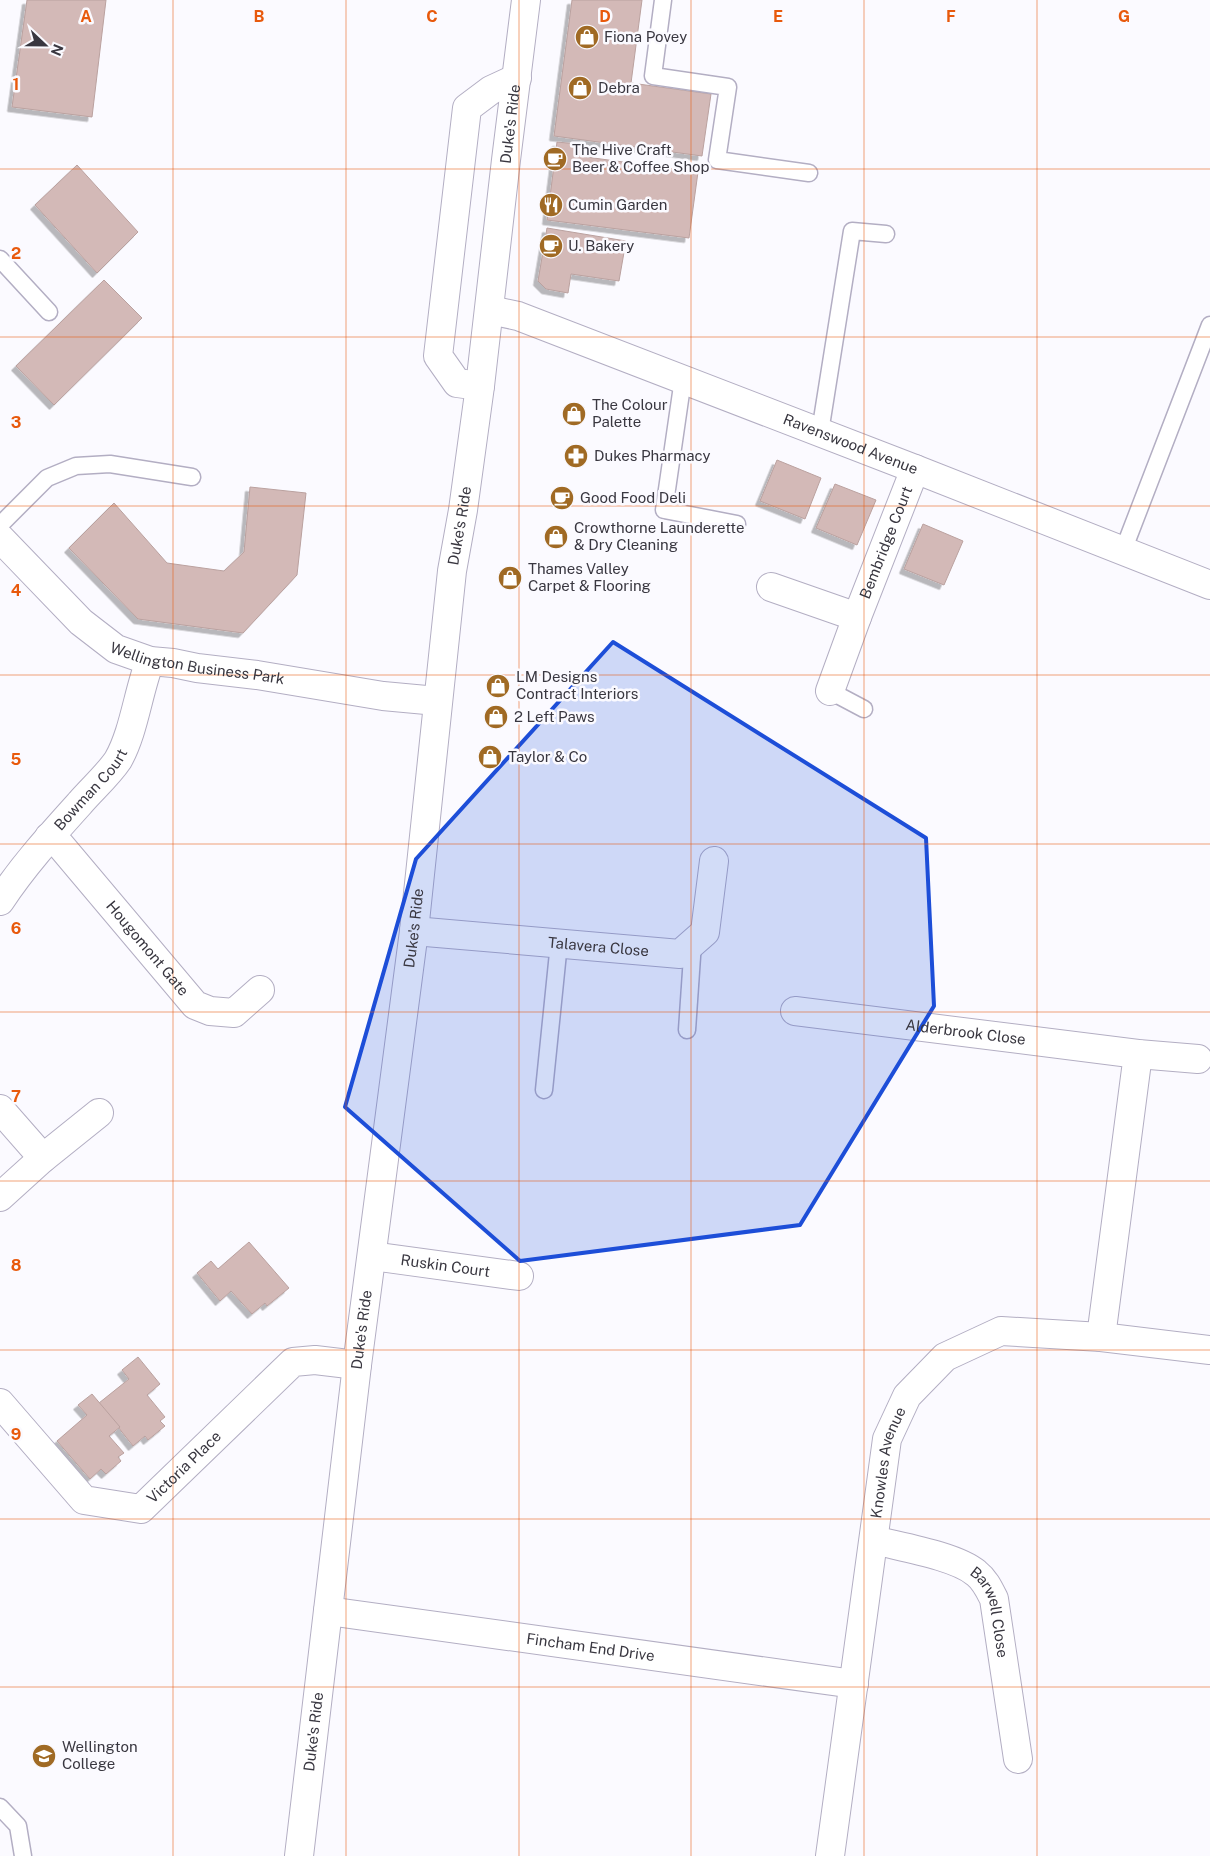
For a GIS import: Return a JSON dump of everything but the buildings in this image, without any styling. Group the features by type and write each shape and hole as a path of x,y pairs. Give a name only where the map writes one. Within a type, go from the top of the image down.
{"street":[{"name":"Duke's Ride","path":"299,1856 358,1365 414,930 452,571 463,510 490,310 526,0"},
{"path":"480,386 457,383 438,356 467,108 491,90 517,78"},
{"name":"Ravenswood Avenue","path":"490,310 518,316 1210,585"},
{"name":"Bembridge Court","path":"830,691 915,469"},
{"name":"Wellington Business Park","path":"0,538 81,622 116,650 150,662 173,662 196,668 257,675 383,696 437,701"},
{"name":"Bembridge Court","path":"770,587 857,617"},
{"name":"Bowman Court","path":"0,901 13,881 49,837 117,761 127,741 141,684 150,662"},
{"name":"Hougomont Gate","path":"49,837 61,846 195,1005 210,1011 234,1013 260,990"},
{"name":"Talavera Close","path":"414,930 680,954 705,932 714,861"},
{"name":"Alderbrook Close","path":"795,1011 1138,1054 1198,1059"},
{"path":"1101,1337 1138,1054"},
{"path":"0,1109 43,1158"},
{"path":"0,1197 43,1158 99,1113"},
{"name":"Ruskin Court","path":"372,1256 519,1276"},
{"name":"Knowles Avenue","path":"830,1856 887,1439 907,1396 945,1357 1001,1331 1101,1337 1210,1350"},
{"name":"Victoria Place","path":"0,1404 84,1500 141,1509 294,1362 315,1360 358,1365"},
{"name":"Barwell Close","path":"874,1540 956,1561 977,1574 987,1585 994,1599 1018,1759"},
{"name":"Fincham End Drive","path":"328,1611 854,1684"}],"lane":[{"path":"663,0 652,76 728,87 717,160 809,173"},
{"path":"820,432 852,231 886,234"},
{"path":"0,259 49,312"},
{"path":"1123,551 1210,325"},
{"path":"682,379 664,510 737,524"},
{"path":"0,525 47,478 76,466 110,464 192,477"},
{"path":"830,691 864,709"},
{"path":"687,1030 693,942"},
{"path":"544,1090 559,943"},
{"path":"0,1807 18,1826 23,1856"}],"highlighted area":[{"path":"613,642 926,838 934,1006 800,1225 520,1261 345,1107 416,859"}],"place":[{"name":"Fiona Povey","path":"587,37"},
{"name":"Debra","path":"580,88"},
{"name":"The Hive Craft Beer & Coffee Shop","path":"555,159"},
{"name":"Cumin Garden","path":"551,205"},
{"name":"U. Bakery","path":"551,246"},
{"name":"The Colour Palette","path":"574,414"},
{"name":"Dukes Pharmacy","path":"576,456"},
{"name":"Good Food Deli","path":"562,498"},
{"name":"Crowthorne Launderette & Dry Cleaning","path":"556,537"},
{"name":"Thames Valley Carpet & Flooring","path":"510,578"},
{"name":"LM Designs Contract Interiors","path":"498,686"},
{"name":"2 Left Paws","path":"496,717"},
{"name":"Taylor & Co","path":"490,757"},
{"name":"Wellington College","path":"44,1756"}]}
